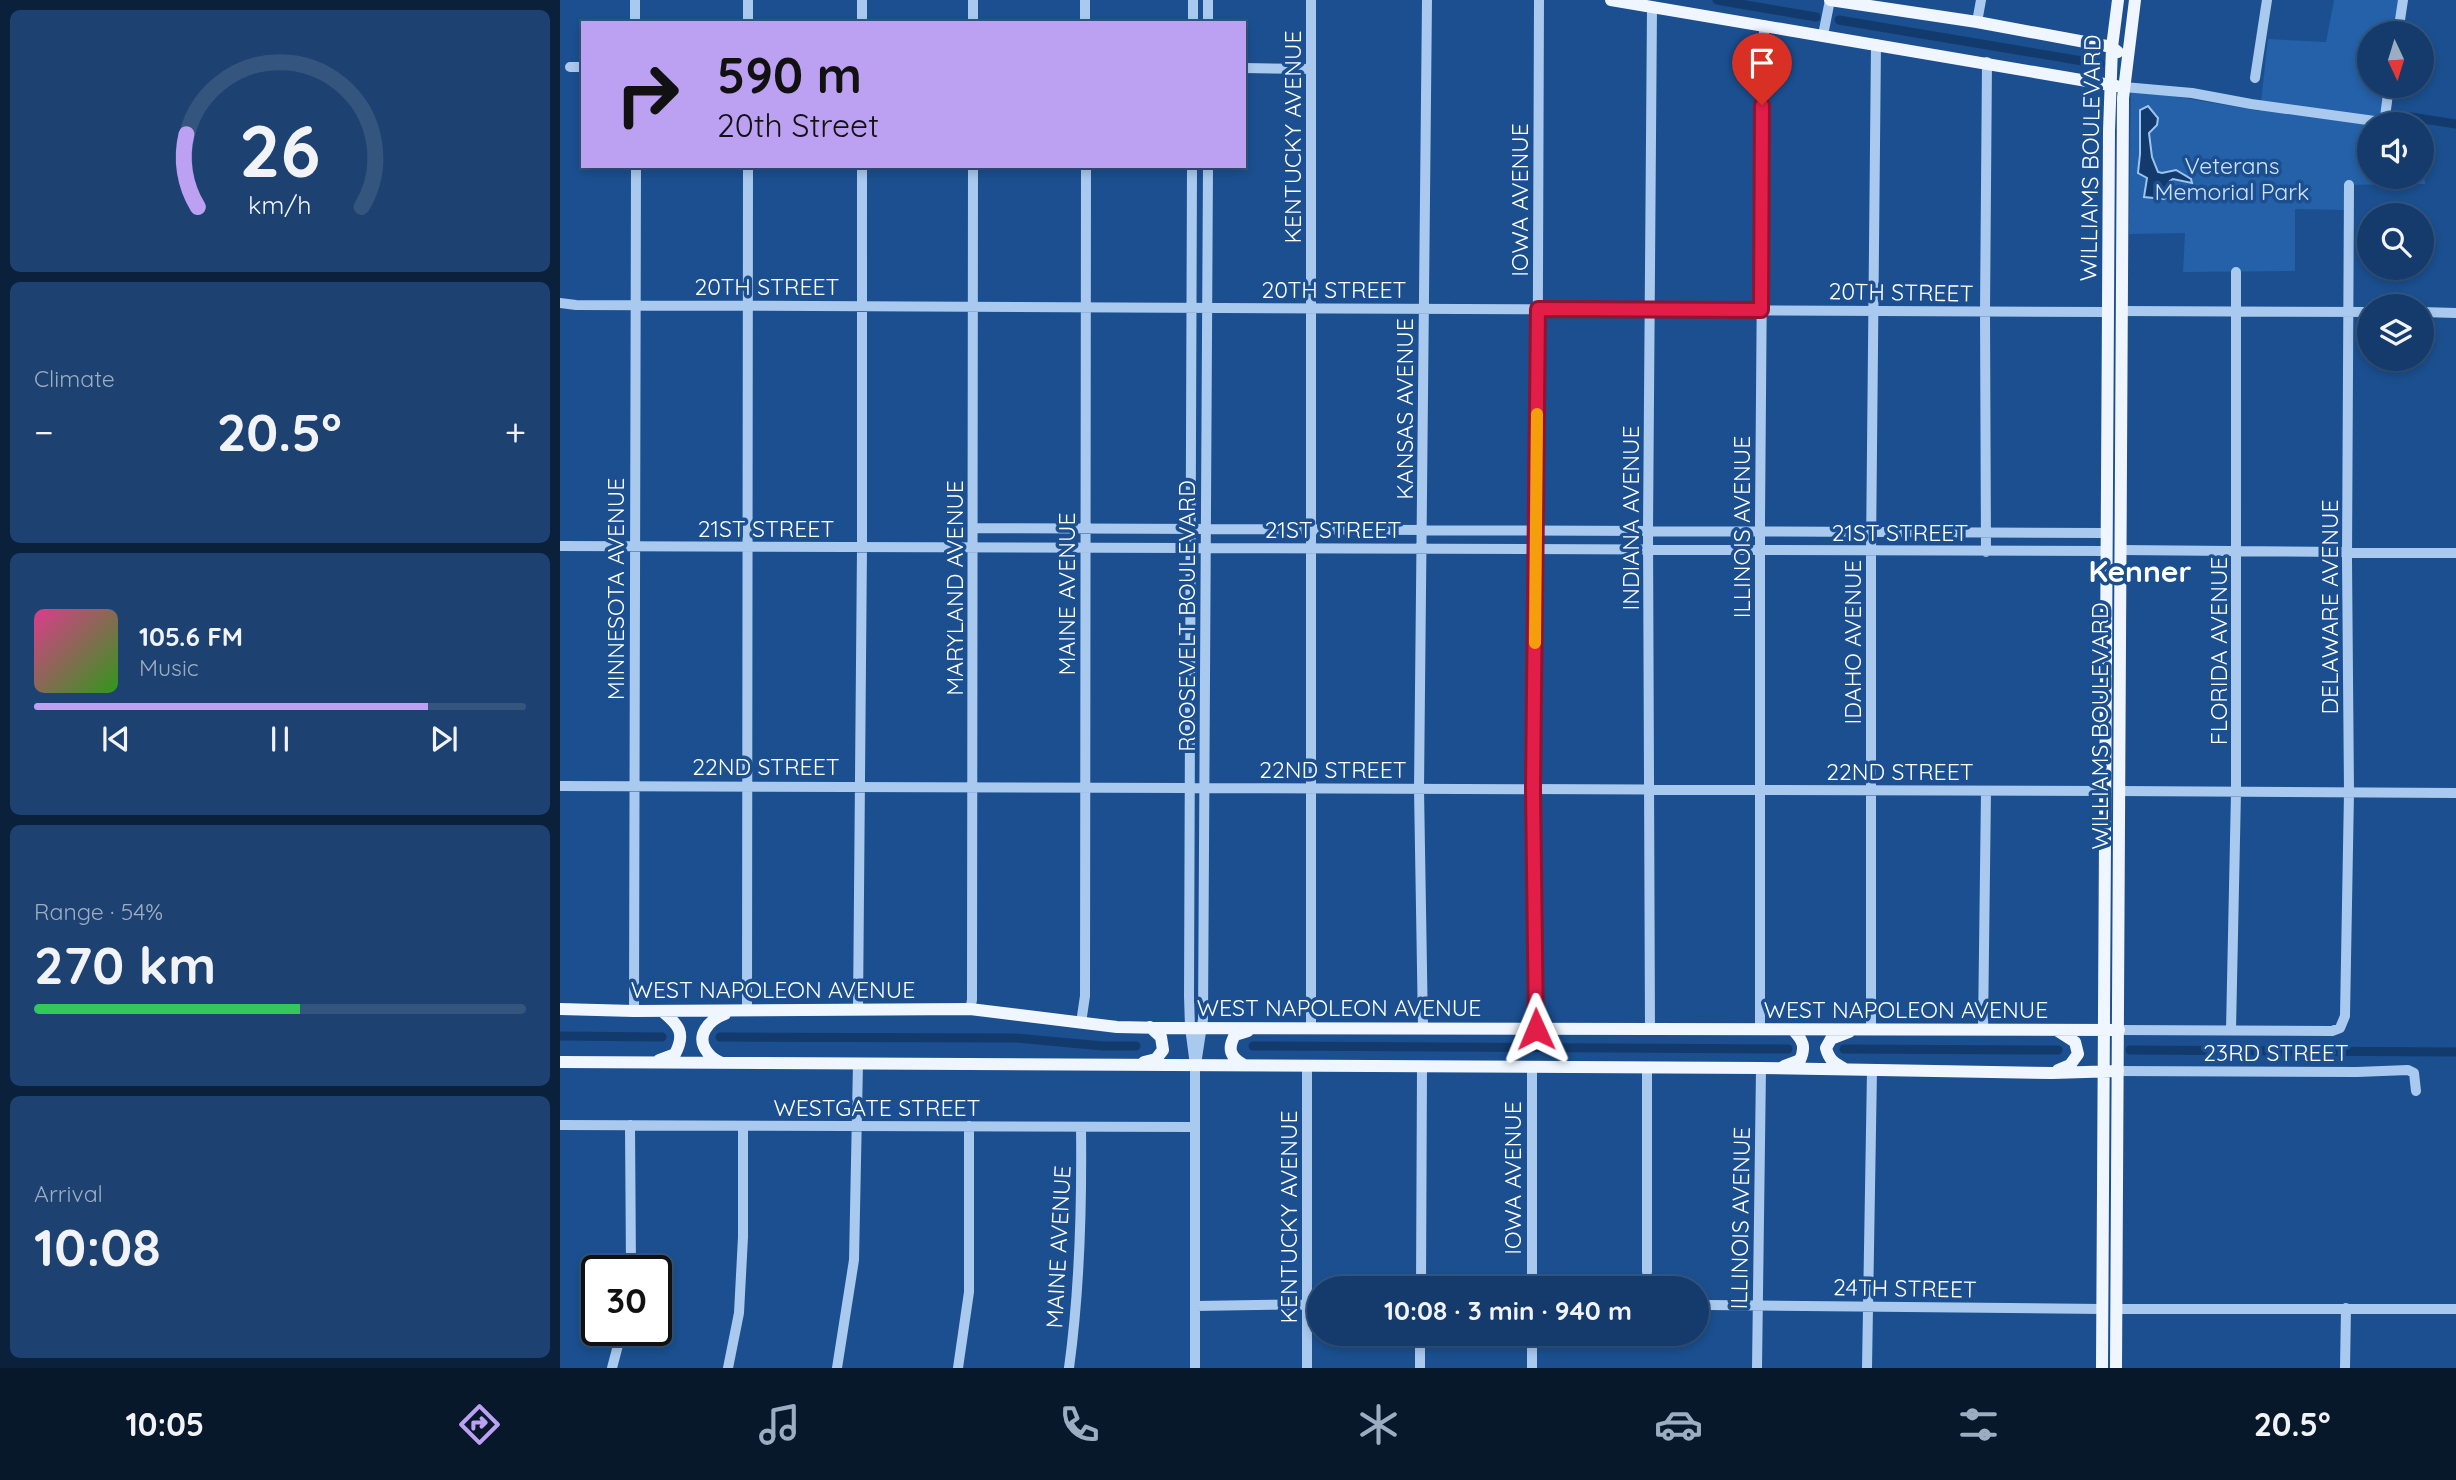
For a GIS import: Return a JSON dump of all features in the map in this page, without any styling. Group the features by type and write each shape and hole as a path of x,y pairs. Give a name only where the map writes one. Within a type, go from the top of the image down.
{"main road":[{"path":"1611,0 2117,86"},
{"path":"1830,0 1977,22 2112,47 2121,54 2126,64"},
{"name":"WILLIAMS BOULEVARD","path":"2102,1368 2106,533 2114,312 2117,86 2112,47 2118,0"},
{"name":"WILLIAMS BOULEVARD","path":"2116,1368 2120,339 2114,312 2114,281 2108,272 2117,86 2126,64 2135,0"},
{"path":"2106,533 2113,537 2115,569 2120,579"},
{"path":"2105,766 2114,789 2119,791"},
{"name":"WEST NAPOLEON AVENUE","path":"560,1009 970,1010 1082,1023 1196,1028 2119,1030"},
{"path":"648,1063 674,1054 680,1044 681,1034 677,1025 662,1011"},
{"path":"722,1063 708,1054 703,1036 706,1027 713,1018 741,1011"},
{"path":"1134,1065 1156,1059 1163,1050 1161,1037 1150,1027"},
{"path":"1245,1065 1234,1059 1230,1045 1235,1035 1258,1028"},
{"path":"1777,1068 1800,1060 1804,1052 1801,1038 1793,1030"},
{"path":"1846,1069 1834,1063 1826,1048 1831,1039 1856,1030"},
{"path":"2052,1073 2070,1065 2078,1054 2075,1042 2057,1030"},
{"path":"560,1062 1777,1068 2052,1073 2119,1071"},
{"path":"2102,1273 2109,1287 2111,1302 2117,1309"},
{"path":"2102,1309 2111,1321 2112,1345 2116,1352"}],"street":[{"path":"635,0 635,21"},
{"path":"748,0 748,21"},
{"path":"862,0 862,21"},
{"path":"973,0 973,21"},
{"path":"1084,0 1085,21"},
{"path":"1193,0 1193,21"},
{"path":"1208,0 1208,21"},
{"name":"KENTUCKY AVENUE","path":"1311,0 1311,1029"},
{"name":"KANSAS AVENUE","path":"1423,1028 1419,789 1427,0"},
{"name":"IOWA AVENUE","path":"1536,1029 1533,789 1537,549 1538,0"},
{"path":"1823,35 1830,0"},
{"path":"1977,22 1981,0"},
{"path":"2255,78 2267,0"},
{"path":"2400,21 2403,0"},
{"name":"INDIANA AVENUE","path":"1650,1029 1648,530 1651,7"},
{"name":"ILLINOIS AVENUE","path":"1760,1030 1764,25"},
{"name":"IDAHO AVENUE","path":"1871,1030 1871,531 1876,44"},
{"path":"1986,552 1987,62"},
{"path":"570,67 581,67"},
{"path":"1246,68 1311,69"},
{"path":"2117,86 2192,93 2382,122 2388,98"},
{"name":"MINNESOTA AVENUE","path":"634,1011 636,168"},
{"path":"741,1011 747,785 748,168"},
{"path":"858,1009 862,168"},
{"name":"MARYLAND AVENUE","path":"970,1010 974,547 973,168"},
{"name":"MAINE AVENUE","path":"1082,1023 1085,996 1086,168"},
{"name":"ROOSEVELT BOULEVARD","path":"1192,168 1190,788 1196,1028"},
{"name":"ROOSEVELT BOULEVARD","path":"1195,1368 1195,1065 1205,788 1208,168"},
{"name":"DELAWARE AVENUE","path":"2340,1028 2345,1013 2349,792 2349,185"},
{"name":"FLORIDA AVENUE","path":"2231,1030 2236,792 2236,272"},
{"name":"20TH STREET","path":"560,303 2357,312"},
{"path":"2434,312 2456,313"},
{"name":"21ST STREET","path":"974,528 2106,533"},
{"name":"21ST STREET","path":"560,546 2106,551"},
{"path":"2120,550 2456,553"},
{"name":"22ND STREET","path":"560,786 2105,791"},
{"path":"1983,1030 1986,790"},
{"path":"2119,791 2456,793"},
{"name":"23RD STREET","path":"2119,1030 2332,1031 2340,1028"},
{"path":"837,1368 854,1260 858,1063"},
{"name":"KENTUCKY AVENUE","path":"1307,1066 1307,1276"},
{"path":"1421,1276 1422,1067"},
{"name":"IOWA AVENUE","path":"1532,1068 1532,1276"},
{"path":"1647,1068 1647,1272"},
{"name":"ILLINOIS AVENUE","path":"1757,1368 1761,1068"},
{"path":"1867,1368 1872,1070"},
{"name":"23RD STREET","path":"2119,1071 2409,1070 2414,1073 2416,1091"},
{"name":"WESTGATE STREET","path":"560,1125 1195,1127"},
{"path":"630,1125 631,1255"},
{"path":"728,1368 739,1313 743,1237 743,1126"},
{"path":"958,1368 969,1292 969,1126"},
{"name":"MAINE AVENUE","path":"1069,1368 1077,1314 1082,1221 1081,1127"},
{"path":"1195,1306 1307,1304"},
{"name":"24TH STREET","path":"1709,1305 2102,1309"},
{"path":"2345,1368 2346,1308"},
{"path":"2117,1309 2456,1308"},
{"path":"612,1368 618,1346"},
{"name":"KENTUCKY AVENUE","path":"1307,1346 1307,1368"},
{"path":"1420,1346 1420,1368"},
{"path":"1532,1346 1532,1368"}],"green space":[{"name":"Veterans Memorial Park","path":"2334,0 2399,0 2395,21 2357,21 2357,98 2383,98 2383,112 2357,112 2357,185 2345,185 2345,210 2295,209 2295,271 2183,272 2185,233 2129,234 2131,89 2260,111 2268,39 2326,42"}],"shaded area":[{"path":"2148,106 2158,118 2157,125 2149,133 2152,157 2158,172 2176,170 2191,179 2192,183 2173,179 2170,181 2175,193 2164,199 2144,197 2147,178 2138,173 2140,110"}],"waterway":[{"path":"1717,0 1816,17"},
{"path":"1839,20 2100,64"},
{"path":"2434,121 2456,124"},
{"path":"560,1036 662,1037"},
{"path":"720,1037 1015,1038 1103,1046 1136,1046"},
{"path":"1253,1046 1788,1049"},
{"path":"1844,1049 2058,1050"},
{"path":"2130,1050 2456,1052"}],"slow traffic":[{"path":"1535,643 1537,414"}],"district":[{"name":"Kenner","path":"2140,571"}],"route":[{"path":"1536,1029 1533,789 1538,309 1761,310 1762,105"}]}
